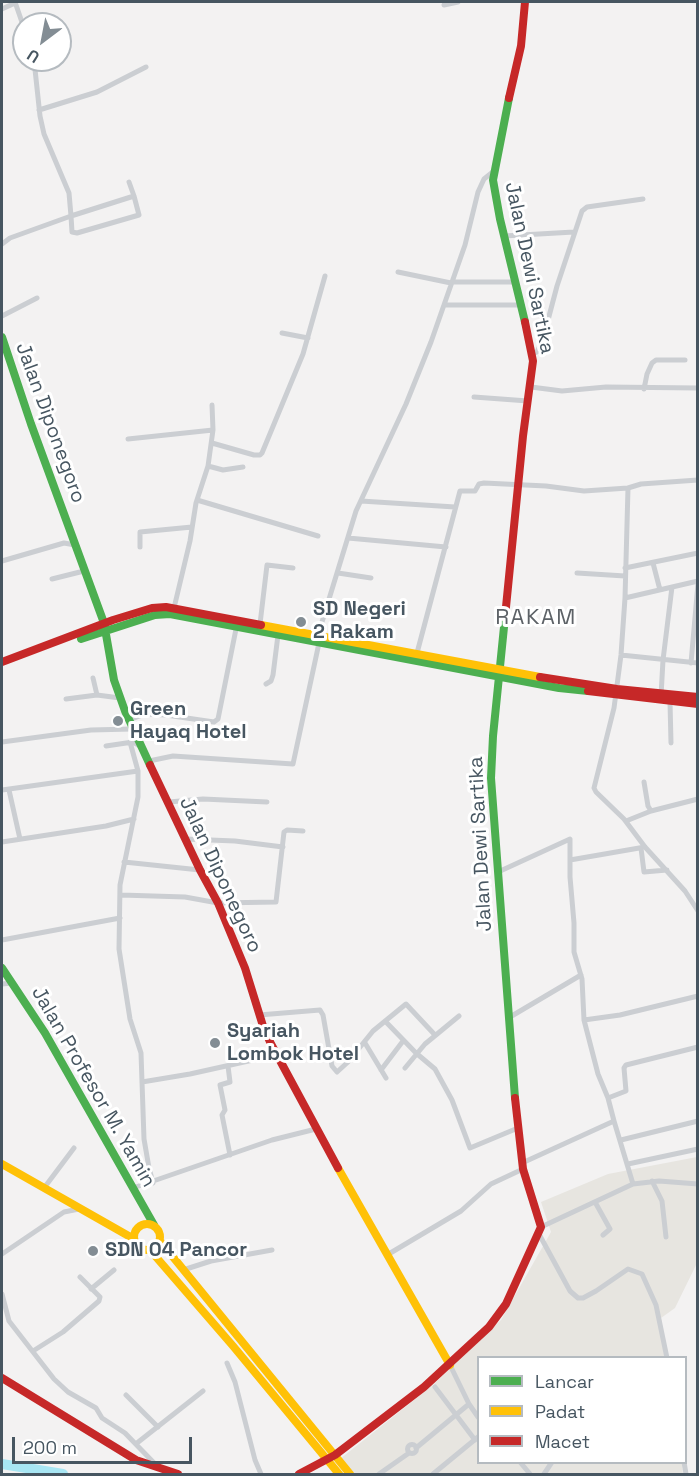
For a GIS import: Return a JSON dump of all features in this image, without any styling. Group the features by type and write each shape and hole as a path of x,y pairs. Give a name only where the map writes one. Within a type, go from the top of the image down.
{"street":[{"path":"2,9 15,2"},
{"path":"444,5 458,2"},
{"name":"Jalan Dewi Sartika","path":"525,2 520,46 494,171 496,203 532,354 531,387 523,436 491,766 522,1166 540,1231"},
{"path":"39,110 97,92 146,67"},
{"path":"35,72 44,134 69,193 73,233 140,214 129,182"},
{"path":"149,760 173,756 293,764 319,639 348,538 361,501 410,393 444,305 467,238 478,192 484,179 494,171"},
{"path":"2,244 10,238 134,196"},
{"path":"532,354 537,352 543,339 574,232 584,208 643,199"},
{"path":"504,236 574,232"},
{"path":"398,272 452,282 516,282"},
{"path":"212,443 254,455 261,454 293,380 308,338 325,276"},
{"path":"2,316 36,298"},
{"path":"444,305 522,305"},
{"path":"282,333 308,338"},
{"name":"Jalan Diponegoro","path":"2,337 3,348 105,626 114,680 120,698 140,746 149,760 185,839 218,903 245,968 266,1034 316,1129 477,1416"},
{"path":"644,389 650,367 656,360 685,360"},
{"path":"531,387 562,391 606,387 698,388"},
{"path":"474,397 528,401"},
{"path":"174,608 197,500 208,466 213,430 212,405"},
{"path":"129,439 213,430"},
{"path":"208,466 223,470 243,467"},
{"path":"412,655 446,547 460,491 475,491 480,483 546,486 584,491 698,480"},
{"path":"628,488 625,598 617,692 594,788 626,821 643,847 667,870 698,911"},
{"path":"197,500 318,536"},
{"path":"361,501 455,507"},
{"path":"140,548 140,532 192,527"},
{"path":"348,538 446,547"},
{"path":"2,561 64,543 75,545"},
{"path":"625,568 698,553"},
{"path":"653,563 660,590"},
{"path":"260,624 267,565 293,568"},
{"path":"52,579 84,571"},
{"path":"338,573 371,578"},
{"path":"577,573 625,576"},
{"path":"621,655 694,663 698,582 625,598"},
{"path":"661,697 672,587"},
{"path":"2,667 152,608 174,608 278,635 319,639 500,673 617,692 661,697 698,697"},
{"path":"2,662 105,626 163,614 260,624 319,639"},
{"path":"2,742 131,724 145,714 216,721 219,718 237,623"},
{"path":"266,684 271,681 273,675 278,635"},
{"path":"93,678 97,695"},
{"path":"66,699 97,695 120,698"},
{"path":"661,697 670,702 698,704"},
{"path":"670,702 671,743"},
{"path":"130,742 138,771 138,797 120,885 119,950 130,1019 141,1053 146,1154 153,1183"},
{"path":"106,746 130,742 140,746"},
{"path":"2,790 138,771"},
{"path":"644,782 648,807 651,811"},
{"path":"9,789 20,839"},
{"path":"168,802 203,799 267,802"},
{"path":"626,821 651,811 698,799"},
{"path":"2,842 134,819"},
{"path":"121,895 185,897 218,903 276,903 285,831 303,831"},
{"path":"185,839 235,841 283,847"},
{"path":"498,872 570,839 574,952 581,975 584,1020 598,1074 608,1098 633,1184"},
{"path":"570,860 643,847"},
{"path":"643,847 644,873 667,870"},
{"path":"124,862 200,870"},
{"path":"2,940 120,918"},
{"name":"Jalan Profesor M. Yamin","path":"2,968 45,1033 154,1225"},
{"path":"510,1017 581,975"},
{"path":"2,984 12,983"},
{"path":"584,1020 620,1015 698,996"},
{"path":"259,1015 320,1010 324,1015 335,1072 344,1068 368,1037 385,1021 408,1004 435,1035"},
{"path":"405,1068 416,1053 459,1016"},
{"path":"385,1021 403,1041 431,1064 443,1081 470,1148 518,1128"},
{"path":"381,1070 403,1041"},
{"path":"365,1043 386,1078"},
{"path":"608,1098 626,1092 626,1065 698,1047"},
{"path":"142,1082 253,1060 278,1058"},
{"path":"228,1066 230,1082 220,1084 225,1110 222,1115 230,1155"},
{"path":"387,1255 460,1211 491,1184 522,1166 614,1121"},
{"path":"621,1140 698,1121"},
{"path":"132,1188 153,1183 272,1140 316,1129"},
{"path":"44,1188 74,1148"},
{"path":"628,1164 698,1149"},
{"path":"2,1164 134,1239 140,1248 150,1250 331,1458 350,1474"},
{"path":"652,1181 662,1201 666,1237"},
{"path":"299,1474 331,1458 450,1365 499,1315 540,1231 633,1184 652,1181 698,1184"},
{"path":"595,1202 610,1229 603,1235"},
{"path":"2,1254 64,1212 82,1209"},
{"path":"134,1239 139,1226 146,1223 154,1225 160,1233 160,1241 150,1250"},
{"path":"540,1231 570,1291 578,1298 583,1298 596,1291 628,1269 642,1274 656,1305 667,1356"},
{"path":"160,1241 331,1458 339,1474"},
{"path":"183,1270 211,1261 272,1250"},
{"path":"91,1289 114,1270"},
{"path":"33,1351 63,1332 99,1301 100,1297 80,1277"},
{"path":"2,1294 6,1317 54,1379 64,1389 93,1406 102,1418 125,1432 160,1470"},
{"path":"227,1363 235,1382 255,1460 261,1474"},
{"path":"2,1378 136,1460 160,1470 178,1474"},
{"path":"432,1474 477,1438 435,1387"},
{"path":"137,1443 203,1391"},
{"path":"126,1395 158,1427"},
{"path":"379,1474 409,1453 407,1449 410,1446 413,1445 416,1448 469,1404"}],"shaded area":[{"path":"697,1157 697,1263 675,1308 661,1318 667,1356 477,1356 477,1464 682,1464 683,1474 353,1474 340,1459 433,1385 501,1320 551,1232 541,1202 608,1174"}],"waterway":[{"path":"2,1464 63,1474"}],"traffic: fast":[{"path":"509,98 493,180 525,322"},
{"path":"2,337 31,424 104,623 114,680 125,711 150,765"},
{"path":"81,639 155,615 170,614 559,688 588,691"},
{"path":"505,617 491,778 515,1098"},
{"path":"2,968 45,1033 154,1225"}],"traffic: slow":[{"path":"261,625 540,677"},
{"path":"2,1164 134,1239"},
{"path":"338,1168 450,1365"},
{"path":"147,1224 156,1228 160,1237 156,1246 147,1250 138,1246 134,1237 138,1228 147,1224"},
{"path":"160,1241 350,1474"},
{"path":"150,1250 339,1474"}],"traffic: jam":[{"path":"509,98 521,46 525,2"},
{"path":"505,617 533,361 525,322"},
{"path":"2,662 113,620 152,608 166,607 261,625"},
{"path":"540,677 617,689 698,697"},
{"path":"588,691 698,704"},
{"path":"150,765 218,903 245,968 270,1042 338,1168"},
{"path":"299,1474 335,1455 424,1387 489,1327 506,1304 541,1227 523,1169 515,1098"},
{"path":"2,1378 136,1460 178,1474"}],"place":[{"name":"SD Negeri 2 Rakam","path":"301,622"},
{"name":"Green Hayaq Hotel","path":"118,721"},
{"name":"Syariah Lombok Hotel","path":"215,1043"},
{"name":"SDN 04 Pancor","path":"93,1251"}],"district":[{"name":"RAKAM","path":"536,618"}]}
